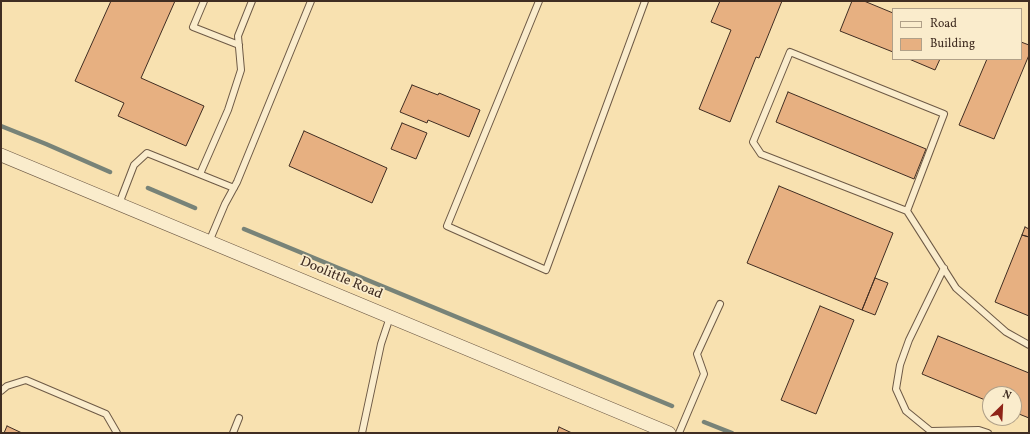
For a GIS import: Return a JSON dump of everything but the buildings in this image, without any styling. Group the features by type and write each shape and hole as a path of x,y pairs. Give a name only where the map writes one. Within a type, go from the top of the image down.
{"street":[{"name":"Doolittle Road","path":"1,155 669,433"}],"lane":[{"path":"204,1 193,27 239,45"},
{"path":"200,174 228,110 241,70 238,36 252,1"},
{"path":"210,242 225,204 234,188 311,1"},
{"path":"539,1 447,226 546,270 645,1"},
{"path":"907,211 944,114 790,52 753,142 761,154 907,211 956,288 1006,332 1029,345"},
{"path":"119,204 134,166 147,153 234,188"},
{"path":"944,268 909,340 900,365 896,389 906,411 932,432 979,430 988,433"},
{"path":"679,433 704,374 697,354 720,304"},
{"path":"362,433 381,344 390,317"},
{"path":"1,391 7,386 26,380 106,414 117,433"},
{"path":"233,433 239,418"}],"waterway":[{"path":"1,126 110,172"},
{"path":"148,188 195,208"},
{"path":"244,229 672,406"},
{"path":"704,422 732,433"}]}
